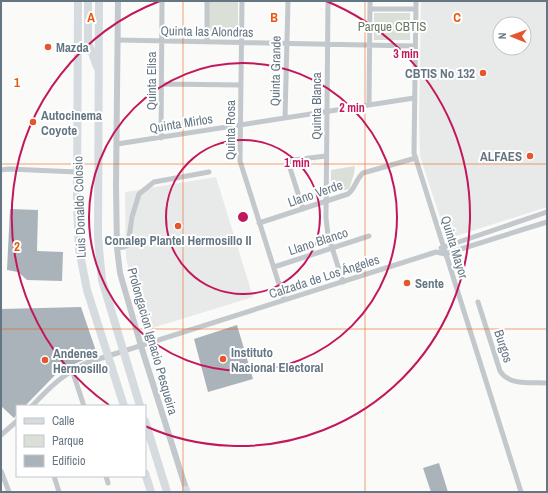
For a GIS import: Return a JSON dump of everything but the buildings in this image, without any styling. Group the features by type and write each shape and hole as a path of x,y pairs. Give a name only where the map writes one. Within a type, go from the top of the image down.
{"main road":[{"name":"Luis Donaldo Colosio","path":"78,1 77,229 82,270 124,405"},
{"path":"88,1 88,42 98,71"},
{"name":"Luis Donaldo Colosio","path":"99,1 98,238 100,263 102,280 140,405"},
{"path":"146,424 167,492"},
{"path":"146,476 151,492"}],"street":[{"name":"Prolongacion Ignacio Pesqueira","path":"118,1 117,248 120,272 122,285 140,346 187,491"},
{"name":"Quinta Elisa","path":"161,138 162,1"},
{"path":"207,1 207,42"},
{"name":"Quinta Rosa","path":"242,1 240,166 284,300"},
{"name":"Quinta Grande","path":"285,118 288,1"},
{"name":"Quinta Blanca","path":"328,1 326,112 327,226 332,248 343,282"},
{"path":"369,105 370,1"},
{"name":"Quinta Mayor","path":"416,1 414,149 445,254 521,492"},
{"path":"370,9 416,10"},
{"name":"Quinta las Alondras","path":"118,40 415,46"},
{"path":"162,84 241,85"},
{"name":"Quinta Mirlos","path":"117,144 414,98"},
{"path":"303,209 289,165 293,160 326,156"},
{"name":"Llano Verde","path":"259,223 350,193 363,173 416,158"},
{"path":"1,170 9,169 77,172"},
{"path":"117,248 128,246 132,217 139,194 154,182 209,172"},
{"path":"436,252 443,246 547,212"},
{"path":"436,252 445,254 547,222"},
{"name":"Llano Blanco","path":"274,267 369,236"},
{"name":"Calzada de Los Ángeles","path":"33,405 56,381 72,370 108,356 436,252"},
{"name":"Burgos","path":"478,302 500,371 503,376 508,380 547,383"},
{"path":"72,370 84,405"},
{"path":"1,435 16,422"},
{"path":"1,471 9,492"},
{"path":"54,477 59,492"},
{"path":"106,477 108,483"},
{"path":"6,492 7,486"}],"shaded area":[{"path":"421,1 547,1 547,207 447,239 420,156 419,119"},
{"name":"Conalep Plantel Hermosillo II","path":"216,177 253,297 146,330 126,259 125,192"}],"green space":[{"path":"208,1 238,1 238,37 208,37"},
{"name":"Parque CBTIS","path":"374,13 410,13 410,40 374,40"},
{"path":"355,166 349,189 331,194 331,170"}],"place":[{"name":"Mazda","path":"48,47"},
{"name":"CBTIS No 132","path":"483,73"},
{"name":"Autocinema Coyote","path":"33,122"},
{"name":"ALFAES","path":"530,156"},
{"name":"Conalep Plantel Hermosillo II","path":"178,226"},
{"name":"Sente","path":"407,283"},
{"name":"Instituto Nacional Electoral","path":"223,359"},
{"name":"Andenes Hermosillo","path":"45,360"}]}
